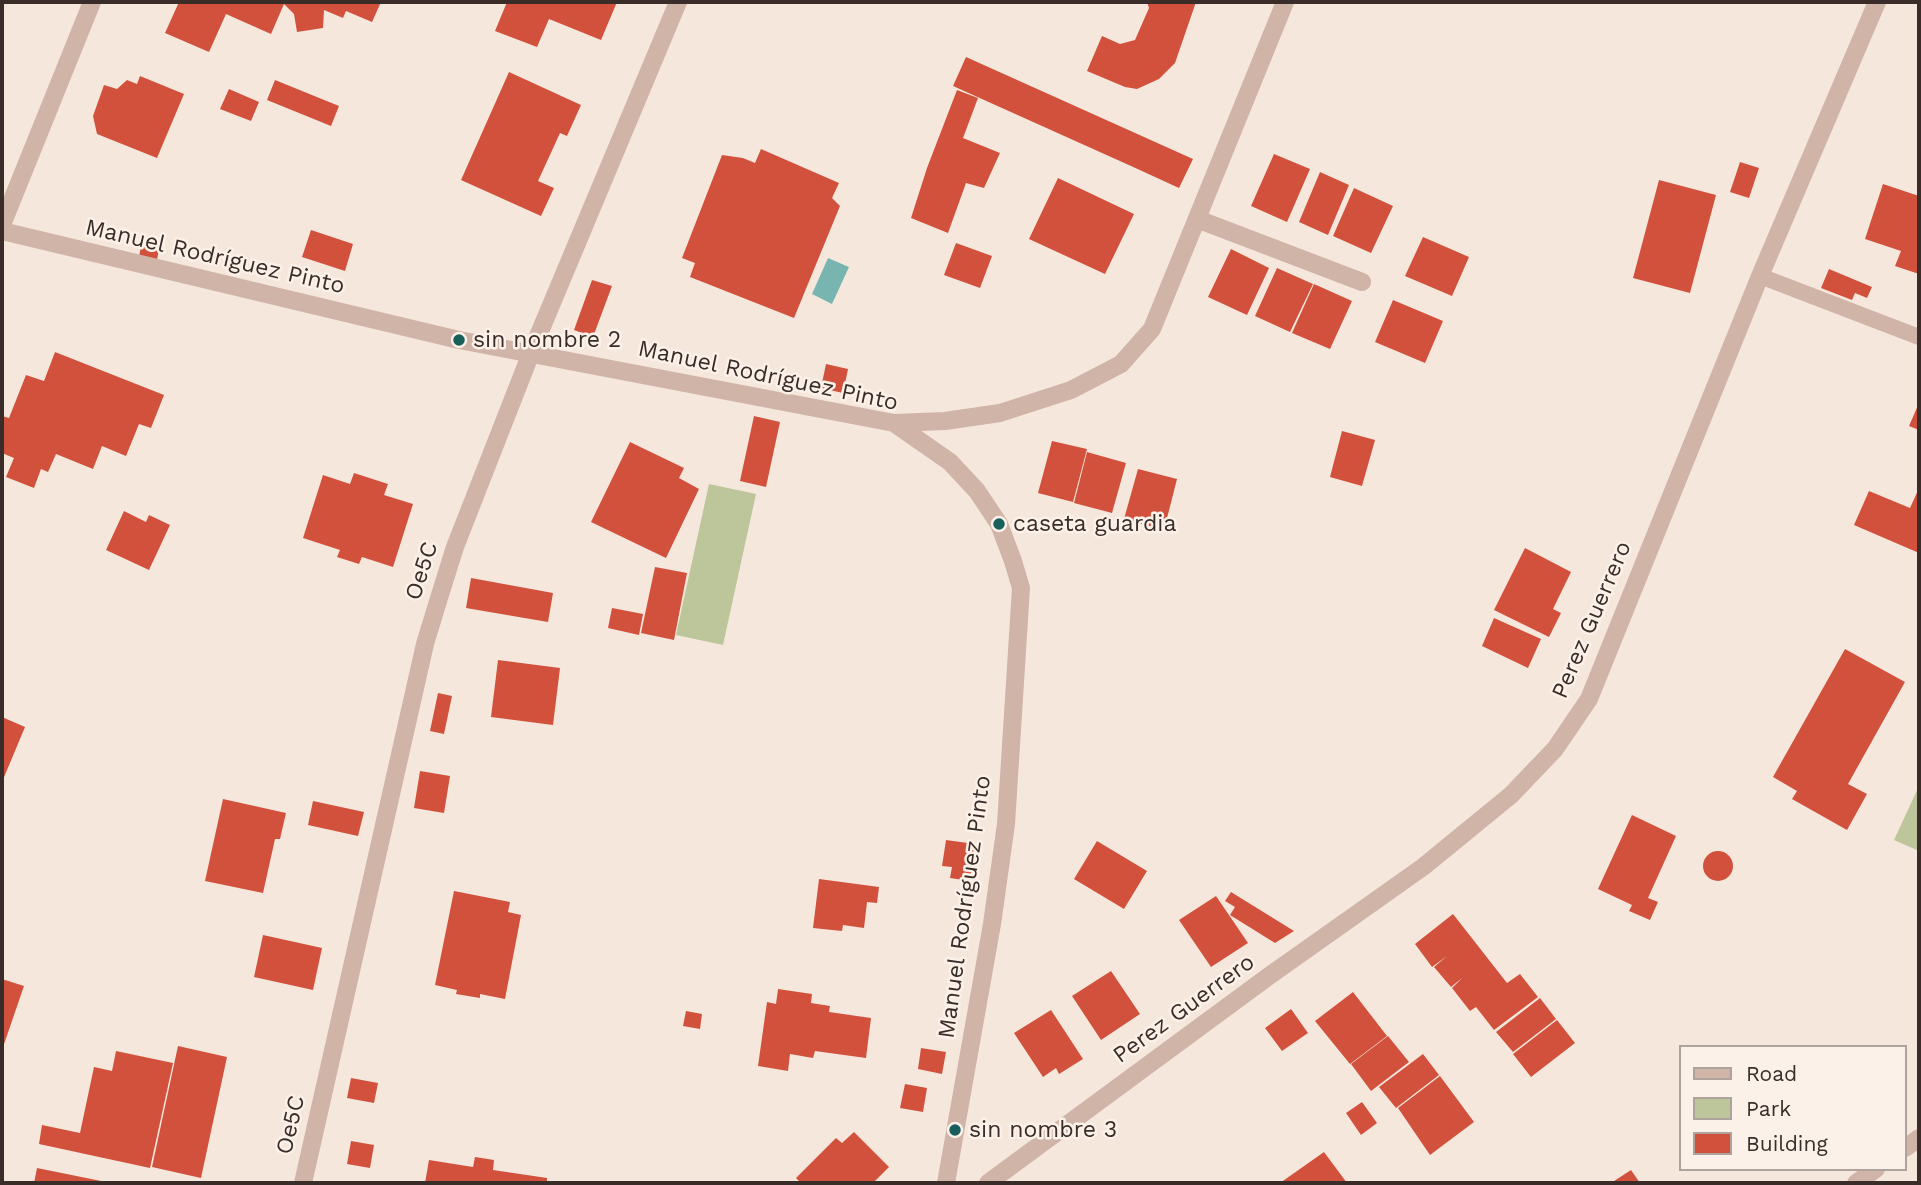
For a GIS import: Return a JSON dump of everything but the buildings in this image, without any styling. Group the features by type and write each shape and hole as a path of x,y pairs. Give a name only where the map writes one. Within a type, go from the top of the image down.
{"street":[{"path":"2,225 92,2"},
{"name":"Oe5C","path":"303,1183 425,644 455,547 531,353 678,2"},
{"path":"894,423 946,421 1000,413 1071,390 1121,363 1152,329 1285,2"},
{"name":"Perez Guerrero","path":"988,1183 1258,984 1423,867 1511,795 1555,749 1589,699 1760,276 1877,2"},
{"path":"1197,219 1362,282"},
{"name":"Manuel Rodríguez Pinto","path":"2,231 459,340 894,423 950,462 977,491 999,524 1021,588 1004,837 992,924 946,1183"},
{"path":"1856,1183 1873,1171"}],"lane":[{"path":"1760,276 1919,337"}],"green space":[{"path":"709,484 756,494 723,645 676,635"},
{"path":"1919,786 1919,851 1894,840"}],"water":[{"path":"828,258 849,267 832,304 812,294"}],"place":[{"name":"sin nombre 2","path":"459,340"},
{"name":"caseta guardia","path":"999,524"},
{"name":"sin nombre 3","path":"955,1130"}]}
